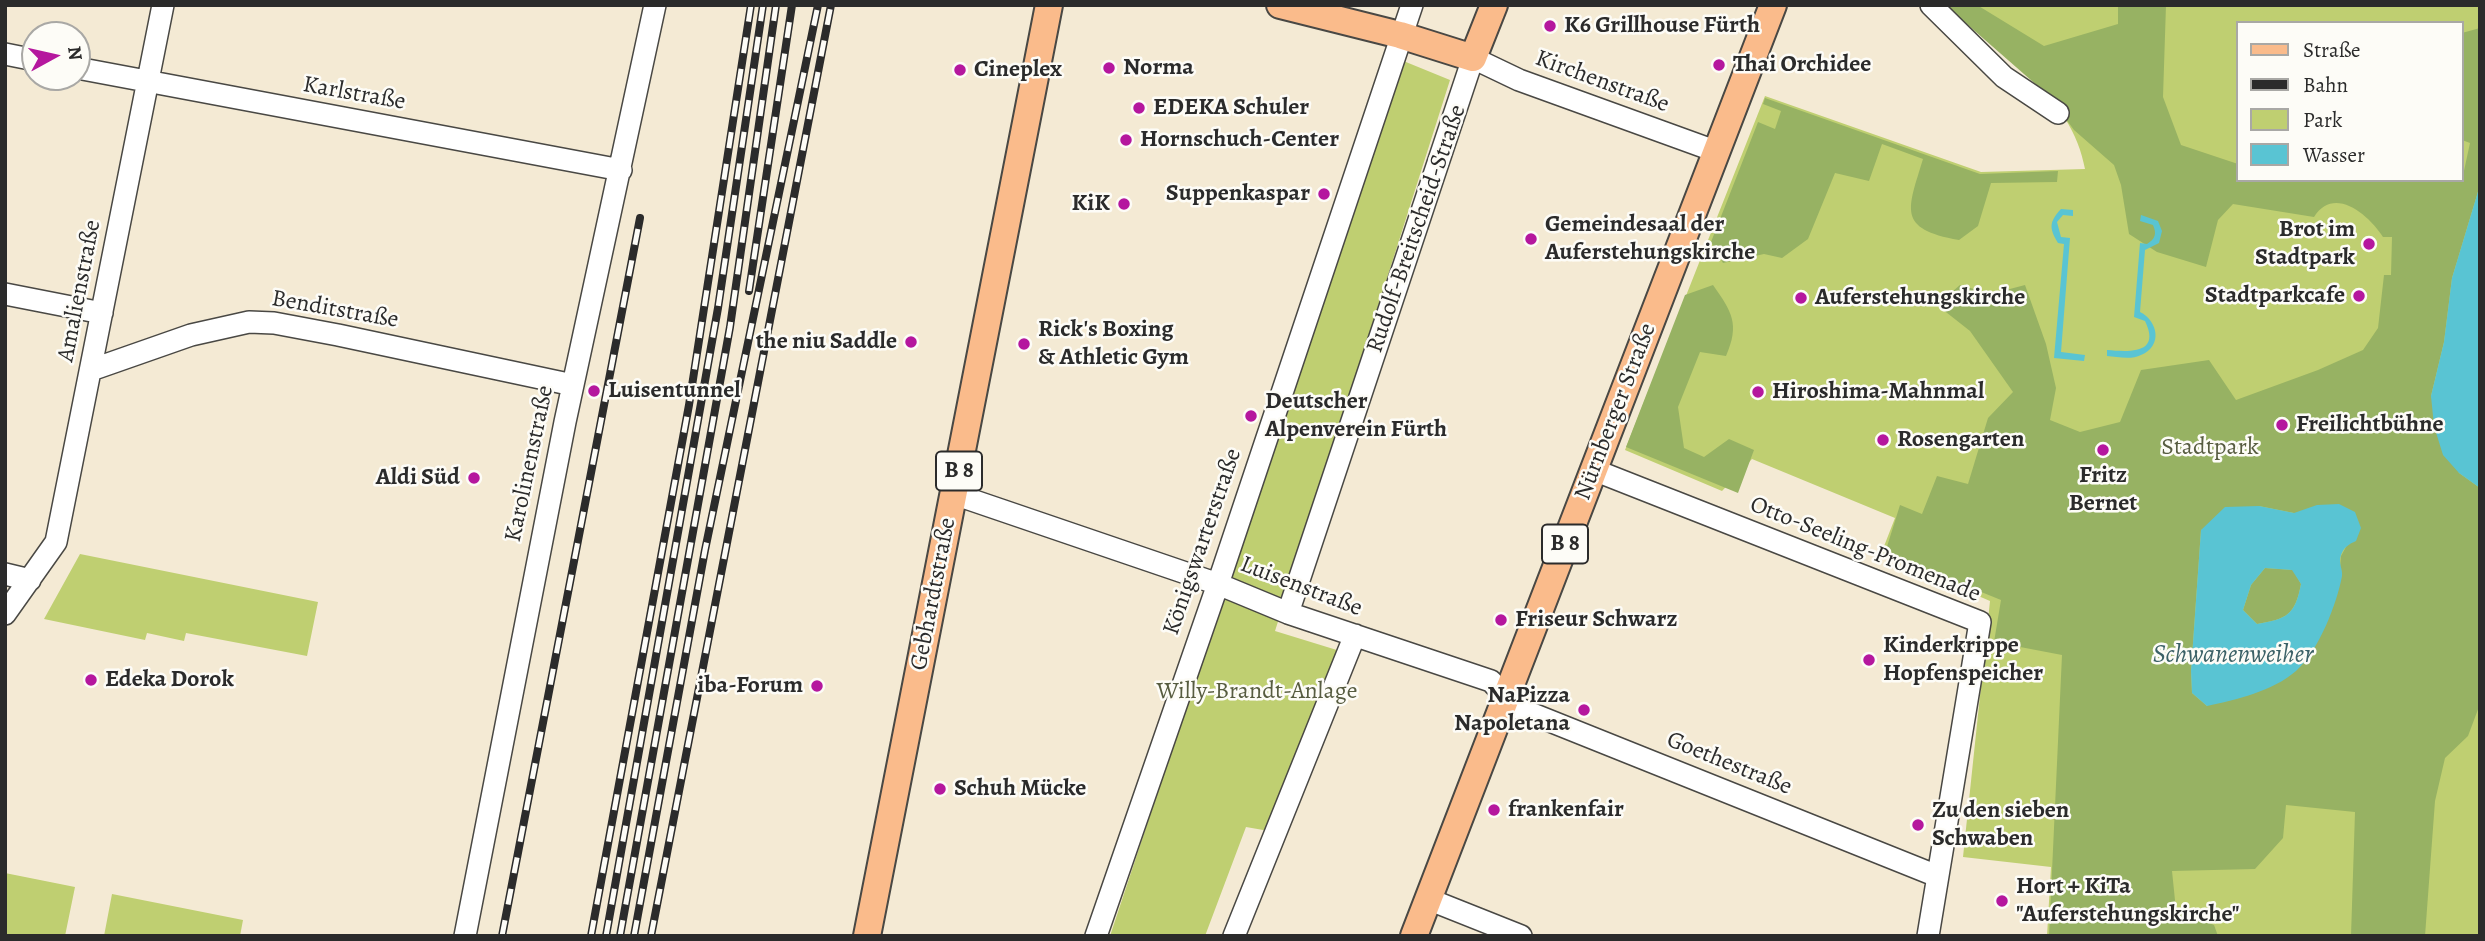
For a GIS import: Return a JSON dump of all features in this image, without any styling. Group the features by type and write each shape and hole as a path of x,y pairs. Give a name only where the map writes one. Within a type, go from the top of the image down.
{"main road":[{"name":"Gebhardtstraße","path":"867,936 1049,5"},
{"path":"1280,5 1400,35 1473,58"},
{"name":"Rudolf-Breitscheid-Straße","path":"1473,58 1494,5"},
{"name":"Nürnberger Straße","path":"1414,936 1773,5"}],"street":[{"name":"Amalienstraße","path":"5,614 56,542 163,5"},
{"name":"Karolinenstraße","path":"465,936 573,385 655,5"},
{"name":"Königswarterstraße","path":"1096,936 1218,584 1412,5"},
{"path":"1931,5 2004,77 2058,113"},
{"name":"Kirchenstraße","path":"1473,58 1519,80 1715,151"},
{"name":"Rudolf-Breitscheid-Straße","path":"1287,613 1473,58"},
{"name":"Karlstraße","path":"91,71 621,170"},
{"path":"5,294 102,313"},
{"name":"Benditstraße","path":"91,370 191,335 249,322 274,323 338,335 573,385"},
{"name":"Otto-Seeling-Promenade","path":"1594,470 1980,622 1928,936"},
{"name":"Luisenstraße","path":"954,494 1218,584 1287,613 1491,681 1506,694"},
{"path":"5,574 30,580"},
{"path":"1234,936 1355,635"},
{"name":"Goethestraße","path":"1506,694 1515,707 1937,876"},
{"path":"1428,899 1521,936"}],"green space":[{"name":"Stadtpark","path":"1945,5 2480,5 2480,936 2047,936 2051,867 1963,857 1990,601 1881,554 1895,518 1752,459 1722,491 1625,450 1765,96 1981,172 2085,169 2078,143 2066,119 2049,97 2009,58"},
{"path":"1945,5 1977,5 2044,46 2118,24 2118,5 2166,5 2163,97 2181,145 2236,163 2236,182 2464,182 2470,143 2464,141 2464,32 2480,28 2480,185 2452,278 2444,342 2431,396 2459,473 2480,488 2480,704 2468,736 2445,758 2435,801 2425,936 2351,936 2355,812 2286,805 2283,838 2255,869 2172,871 2176,910 2214,925 2218,936 2049,936 2062,655 1994,642 2001,600 1885,553 1900,505 1922,514 1937,476 1968,484 1988,418 2013,392 1970,331 1937,305 1960,285 1991,294 2025,285 2046,344 2056,388 2050,420 2080,432 2120,422 2141,370 2209,360 2236,400 2318,370 2363,350 2378,328 2384,275 2391,275 2392,237 2383,237 2369,220 2341,203 2322,208 2314,217 2233,204 2218,220 2206,267 2157,252 2129,234 2121,185 2114,165 2074,130 2048,95","holes":["2259,506 2294,513 2347,545 2341,556 2340,567 2207,706 2192,693 2191,671 2201,530"]},
{"name":"Willy-Brandt-Anlage","path":"1401,60 1450,80 1275,631 1340,651 1269,831 1246,827 1205,936 1110,936"},
{"path":"1765,98 1980,174 2058,171 2057,182 1991,183 1978,226 1959,240 1925,230 1916,223 1911,204 1923,159 1882,144 1869,181 1835,173 1808,239 1782,258 1764,254 1723,263 1711,242 1758,122 1775,129 1781,111 1763,104"},
{"path":"1713,285 1729,311 1733,335 1726,356 1700,352 1678,407 1684,448 1704,457 1729,439 1754,450 1738,493 1626,447 1685,295"},
{"path":"80,554 318,602 307,656 186,633 184,641 147,633 145,640 44,619"},
{"path":"2265,568 2293,570 2301,584 2296,603 2288,614 2257,624 2243,610 2251,585"},
{"path":"5,873 75,887 65,936 5,936"},
{"path":"112,894 243,920 240,936 104,936"}],"water":[{"path":"2480,185 2480,488 2459,473 2443,455 2434,426 2431,396 2444,342 2452,278"},
{"path":"2061,209 2073,210 2073,216 2063,215 2057,222 2061,237 2070,238 2061,352 2085,355 2084,361 2054,358 2064,244 2058,243 2052,225"},
{"path":"2141,215 2158,221 2162,231 2159,243 2145,250 2140,312 2151,321 2155,340 2148,351 2137,357 2107,356 2107,350 2141,349 2149,340 2145,321 2134,317 2140,243 2147,244 2155,234 2153,225 2140,221"},
{"name":"Schwanenweiher","path":"2339,504 2355,512 2361,528 2356,541 2347,546 2341,555 2342,573 2339,587 2319,640 2304,663 2287,678 2254,694 2207,706 2192,693 2191,671 2201,530 2225,507 2259,506 2294,513 2317,505","holes":["2265,568 2292,570 2301,584 2296,603 2283,617 2257,624 2243,610 2251,585"]}],"railway":[{"path":"591,936 689,405 751,5"},
{"path":"606,936 718,308 763,5"},
{"path":"620,936 730,327 776,5"},
{"path":"749,291 792,5"},
{"path":"634,936 705,550 818,5"},
{"path":"651,936 831,5"},
{"path":"502,936 640,218"}],"place":[{"name":"K6 Grillhouse Fürth","path":"1550,26"},
{"name":"Thai Orchidee","path":"1719,65"},
{"name":"Norma","path":"1109,68"},
{"name":"Cineplex","path":"960,70"},
{"name":"EDEKA Schuler","path":"1139,108"},
{"name":"Hornschuch-Center","path":"1126,140"},
{"name":"Suppenkaspar","path":"1324,194"},
{"name":"KiK","path":"1124,204"},
{"name":"Gemeindesaal der Auferstehungskirche","path":"1531,239"},
{"name":"Brot im Stadtpark","path":"2369,244"},
{"name":"Stadtparkcafe","path":"2359,296"},
{"name":"Auferstehungskirche","path":"1801,298"},
{"name":"the niu Saddle","path":"911,342"},
{"name":"Rick's Boxing & Athletic Gym","path":"1024,344"},
{"name":"Luisentunnel","path":"594,391"},
{"name":"Hiroshima-Mahnmal","path":"1758,392"},
{"name":"Deutscher Alpenverein Fürth","path":"1251,416"},
{"name":"Freilichtbühne","path":"2282,425"},
{"name":"Rosengarten","path":"1883,440"},
{"name":"Fritz Bernet","path":"2103,450"},
{"name":"Aldi Süd","path":"474,478"},
{"name":"Friseur Schwarz","path":"1501,620"},
{"name":"Kinderkrippe Hopfenspeicher","path":"1869,660"},
{"name":"Edeka Dorok","path":"91,680"},
{"name":"iba-Forum","path":"817,686"},
{"name":"NaPizza Napoletana","path":"1584,710"},
{"name":"Schuh Mücke","path":"940,789"},
{"name":"frankenfair","path":"1494,810"},
{"name":"Zu den sieben Schwaben","path":"1918,825"},
{"name":"Hort + KiTa \"Auferstehungskirche\"","path":"2002,901"}]}
